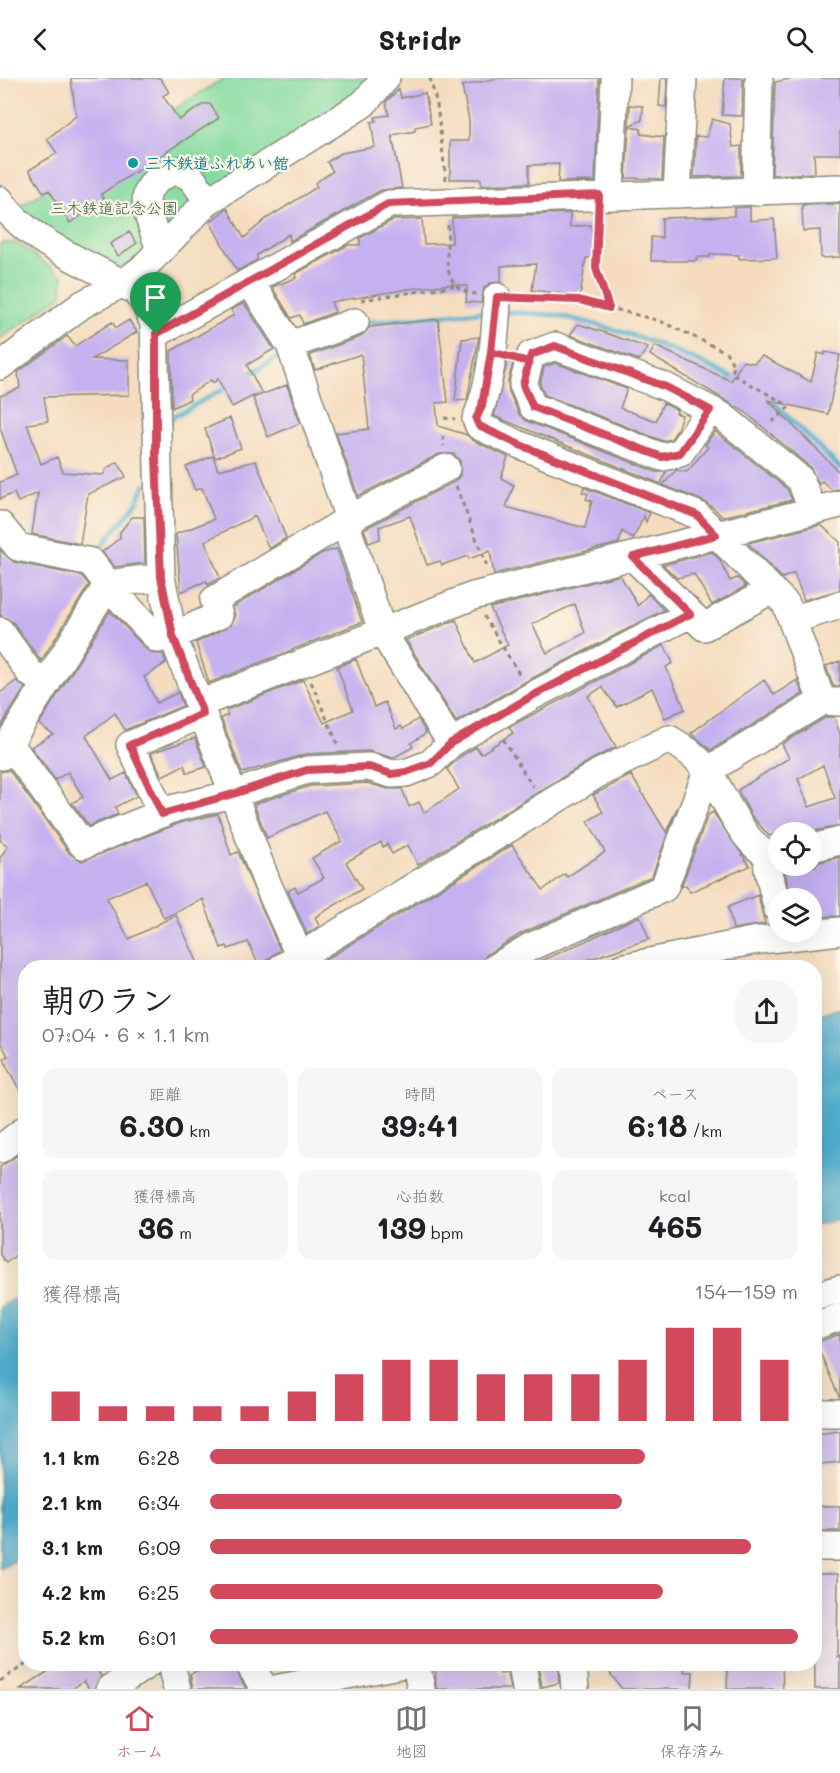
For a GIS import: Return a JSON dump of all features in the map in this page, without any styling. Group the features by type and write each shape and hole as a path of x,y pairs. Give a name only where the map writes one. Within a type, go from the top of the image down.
{"street":[{"path":"0,366 83,304 123,283 160,252 208,201 363,104 386,78"},
{"path":"604,194 615,78"},
{"path":"677,194 683,78"},
{"path":"756,192 759,78"},
{"path":"160,252 146,199 149,186 160,176 176,170 190,177 208,201"},
{"path":"156,334 388,204 604,194 756,192 840,188"},
{"path":"4,216 123,283 135,291 145,303 156,334 156,457 161,577 173,636 294,960"},
{"path":"250,282 291,345 383,633 451,743"},
{"path":"497,297 482,406 476,419 479,426 520,445 697,515 786,604 831,702 707,771 664,888 530,947 508,960"},
{"path":"291,345 355,322"},
{"path":"710,410 680,453 662,457 533,407 523,385 531,355 555,346 666,387 710,410 752,439 800,479 813,510"},
{"path":"491,352 529,362"},
{"path":"0,525 18,547 91,562 158,639 173,636 219,615 214,600 347,520 446,468"},
{"path":"162,814 130,745 201,709 304,664 484,593 840,504"},
{"path":"633,557 704,627 771,590"},
{"path":"108,584 161,577"},
{"path":"108,584 5,750 83,845 162,814 307,770 369,767 392,774 406,772 431,763 451,743 532,696 690,614"},
{"path":"792,620 840,605"},
{"path":"0,631 30,673 46,683"},
{"path":"300,960 599,773 669,740 685,747 707,771 754,848 768,853"},
{"path":"822,846 840,841"},
{"path":"822,932 840,931"},
{"path":"660,960 768,938"},
{"path":"0,1149 18,1135"},
{"path":"822,1294 840,1289"},
{"path":"822,1323 840,1317"},
{"path":"822,1413 840,1413"},
{"path":"822,1547 840,1547"},
{"path":"110,1689 137,1671"},
{"path":"173,1671 177,1689"},
{"path":"253,1671 265,1689"},
{"path":"275,1689 368,1671"},
{"path":"417,1671 421,1689"},
{"path":"523,1671 526,1689"},
{"path":"574,1671 575,1689"}],"path":[{"path":"430,78 437,105 448,201 448,276 454,286 468,294 579,300 660,321 726,352 734,366 732,374 786,404 788,408 752,439"},
{"path":"604,194 596,268 609,308"},
{"path":"355,322 358,301 454,286"},
{"path":"443,436 446,468 459,490 484,593 532,696"},
{"path":"304,664 347,768"},
{"path":"491,720 545,806"},
{"path":"0,1681 18,1669"}],"green space":[{"name":"三木鉄道記念公園","path":"224,78 373,78 356,95 125,266 119,268 38,224 19,207"},
{"path":"0,243 17,243 63,276 62,295 0,339"}],"water":[{"path":"840,1008 840,1219 822,1223 822,1013"},
{"path":"18,1297 18,1559 0,1569 0,1307"}],"building":[{"path":"71,78 160,78 169,92 163,96 179,120 204,104 210,104 219,118 101,194 105,200 70,223 49,190 44,193 29,170 57,153 47,139 76,116"},
{"path":"498,78 599,78 595,181 558,182 559,164 529,165 529,183 481,185 481,179 450,179 450,141 469,141 469,120 462,86"},
{"path":"661,78 667,78 666,107 659,106"},
{"path":"725,78 743,78 742,116 722,115"},
{"path":"795,78 840,78 840,154 814,154 815,173 772,175 775,82"},
{"path":"399,89 401,98 425,93 431,124 415,127 415,131 392,135 402,188 381,190 290,241 289,234 257,255 257,260 237,271 210,222 227,208 244,238 266,219 317,187 315,183 333,171 327,162 341,153 375,147 371,122 376,121 375,117 389,115 386,102"},
{"path":"630,105 643,106 642,120 629,126"},
{"path":"712,119 730,124 733,147 741,146 741,176 694,177 696,136 707,137"},
{"path":"629,127 641,129 641,134 664,137 662,179 626,178"},
{"path":"840,204 840,257 821,258 820,230 803,231 802,205"},
{"path":"750,207 750,221 774,219 777,258 739,259 739,255 710,254 710,257 697,257 696,261 651,261 651,237 662,238 662,218 734,216 734,208"},
{"path":"570,213 570,227 591,225 595,257 586,258 580,296 532,290 536,264 501,266 501,282 490,283 484,288 481,303 466,302 467,286 451,284 408,289 331,302 335,312 303,324 300,315 291,318 272,287 296,278 295,274 348,245 360,245 360,238 393,220 422,219 424,244 452,243 452,218"},
{"path":"129,232 137,243 118,256 110,244"},
{"path":"244,303 274,349 247,365 261,392 232,407 218,379 213,383 211,380 189,395 190,399 172,408 171,351 234,315 231,310"},
{"path":"438,319 448,402 436,403 438,426 467,435 472,440 508,457 501,478 514,485 506,507 585,528 592,501 586,499 588,494 582,492 584,487 650,513 646,522 644,516 633,539 622,531 619,543 494,574 490,551 442,565 440,561 427,565 410,516 379,527 380,539 369,543 364,529 454,482 460,476 460,461 454,454 439,454 358,496 336,433 369,429 361,354 315,370 310,355 360,337 370,327"},
{"path":"129,320 137,332 92,359 129,360 129,395 44,397 48,421 27,424 41,464 57,457 63,472 103,475 107,468 118,462 126,477 88,494 80,544 32,534 38,493 18,502 14,493 0,499 0,482 17,475 0,428 0,396 20,388 18,372 67,336 75,346 112,322 116,328"},
{"path":"578,324 648,348 639,360 570,335"},
{"path":"479,337 467,400 455,401 462,339"},
{"path":"655,346 731,381 743,361 754,363 762,356 811,382 818,353 840,355 828,414 768,400 840,473 840,489 832,490 822,481 819,484 810,467 745,412 650,355"},
{"path":"507,362 513,363 508,381 509,392 519,414 527,421 656,472 666,472 661,484 494,416"},
{"path":"555,363 627,389 620,408 656,421 663,403 677,410 676,413 682,415 677,430 671,439 663,441 545,395 540,384 544,367"},
{"path":"287,385 300,423 268,437 253,398"},
{"path":"230,418 241,448 215,458 205,429"},
{"path":"715,431 787,489 792,500 722,517 703,501 663,485 676,470 687,472 708,447 705,445"},
{"path":"213,456 218,470 256,461 286,538 269,549 255,516 205,541 220,578 208,585 206,581 181,592 176,534 214,519 202,488 195,490 186,467"},
{"path":"132,517 144,517 145,563 115,567 102,552 120,538 120,532"},
{"path":"821,525 840,542 840,590 804,600 794,573 782,578 748,543"},
{"path":"337,549 362,622 209,683 196,643 231,625 235,617 233,607 322,553"},
{"path":"0,550 14,562 82,576 89,585 41,661 13,622 0,615"},
{"path":"712,552 719,559 730,581 737,578 746,586 712,605 694,574 677,578 663,565"},
{"path":"620,575 638,606 648,594 664,610 525,682 456,722 406,640 456,620 475,663 508,645 490,608","holes":["575,604 585,633 547,653 532,624"]},
{"path":"110,611 147,650 154,654 163,654 166,663 144,677 157,703 178,692 183,706 125,730 115,713 86,736 112,780 126,773 137,796 115,807 118,814 89,826 72,803 83,797 68,772 55,780 31,747 53,734 39,724"},
{"path":"664,645 673,663 666,667 685,709 665,718 652,688 617,707 602,687 588,696 616,747 418,865 408,845 392,854 387,844 383,847 381,842 346,862 362,889 315,917 319,926 307,934 288,891 295,887 298,892 324,878 312,858 342,841 325,811 267,838 254,804 310,786 367,783 388,789 402,789 409,807 419,802 424,813 459,789 447,769 461,756 476,747 481,754 513,733 509,727"},
{"path":"356,659 374,707 385,702 396,729 401,726 403,729 418,719 426,733 411,743 413,747 393,758 369,751 306,754 242,773 221,718 228,715 226,710 303,680 324,723 353,710 337,667"},
{"path":"840,661 840,686 833,686 826,666"},
{"path":"764,680 774,695 797,680 803,694 711,750 691,733"},
{"path":"16,681 25,688 0,728 0,693"},
{"path":"826,717 834,717 840,734 840,826 822,829 822,822 768,822 768,835 751,815 738,790 789,758 782,744","holes":["823,765 835,798 809,807 798,779"]},
{"path":"195,738 206,767 187,773 184,765 162,776 151,753"},
{"path":"9,770 70,854 82,861 180,823 218,814 231,855 238,852 280,950 267,960 256,960 248,942 228,949 227,946 221,948 203,899 164,918 146,881 107,898 129,939 176,915 196,960 18,960 18,1087 7,1067 4,1058 8,1056 0,1041 0,858 8,846 0,840 0,772"},
{"path":"631,775 666,832 677,808 652,876 522,933 486,955 483,960 325,960 512,845 543,890 565,874 567,877 605,852 588,821 603,812 593,795"},
{"path":"713,812 750,866 690,892 686,885 681,887 708,815"},
{"path":"840,857 840,916 822,917 822,888 789,888 786,876 822,876 822,861"},
{"path":"758,895 765,924 733,929 728,907"},
{"path":"640,916 649,939 587,960 544,960"},
{"path":"18,1155 18,1253 6,1263 0,1255 0,1167"},
{"path":"840,1334 840,1397 822,1357 822,1341"},
{"path":"840,1431 840,1462 822,1464 822,1433"},
{"path":"822,1506 840,1506 840,1531 822,1531"},
{"path":"822,1574 838,1574 837,1657 840,1656 840,1689 815,1689 815,1671 822,1671"},
{"path":"49,1671 98,1671 101,1676 94,1689 89,1689 84,1681 72,1689 20,1689"},
{"path":"196,1671 237,1671 246,1689 193,1689 190,1674"},
{"path":"435,1671 500,1671 500,1674 507,1673 510,1689 436,1689"},
{"path":"539,1671 558,1671 559,1683 542,1687"},
{"path":"728,1671 782,1671 783,1689 727,1689"},
{"path":"609,1672 693,1672 692,1689 622,1689"}],"waterway":[{"path":"363,323 488,311"},
{"path":"504,312 560,316 606,327 674,351 738,381"},
{"path":"246,376 284,354"},
{"path":"168,425 171,418 227,387"},
{"path":"767,396 840,468"},
{"path":"92,553 98,550 136,504 145,485"}],"place":[{"name":"三木鉄道ふれあい館","path":"133,163"}],"route":[{"path":"156,334 156,457 161,577 173,636 203,714 130,745 162,814 175,808 233,794 307,770 369,767 392,774 406,772 431,763 451,743 532,696 690,614 633,557 716,535 697,515 520,445 479,426 476,419 482,406 491,352 529,362 531,355 555,346 666,387 710,410 680,453 662,457 533,407 523,385 529,362 491,352 497,315 497,297 579,300 609,308 596,268 599,195 388,204 156,334"}]}
